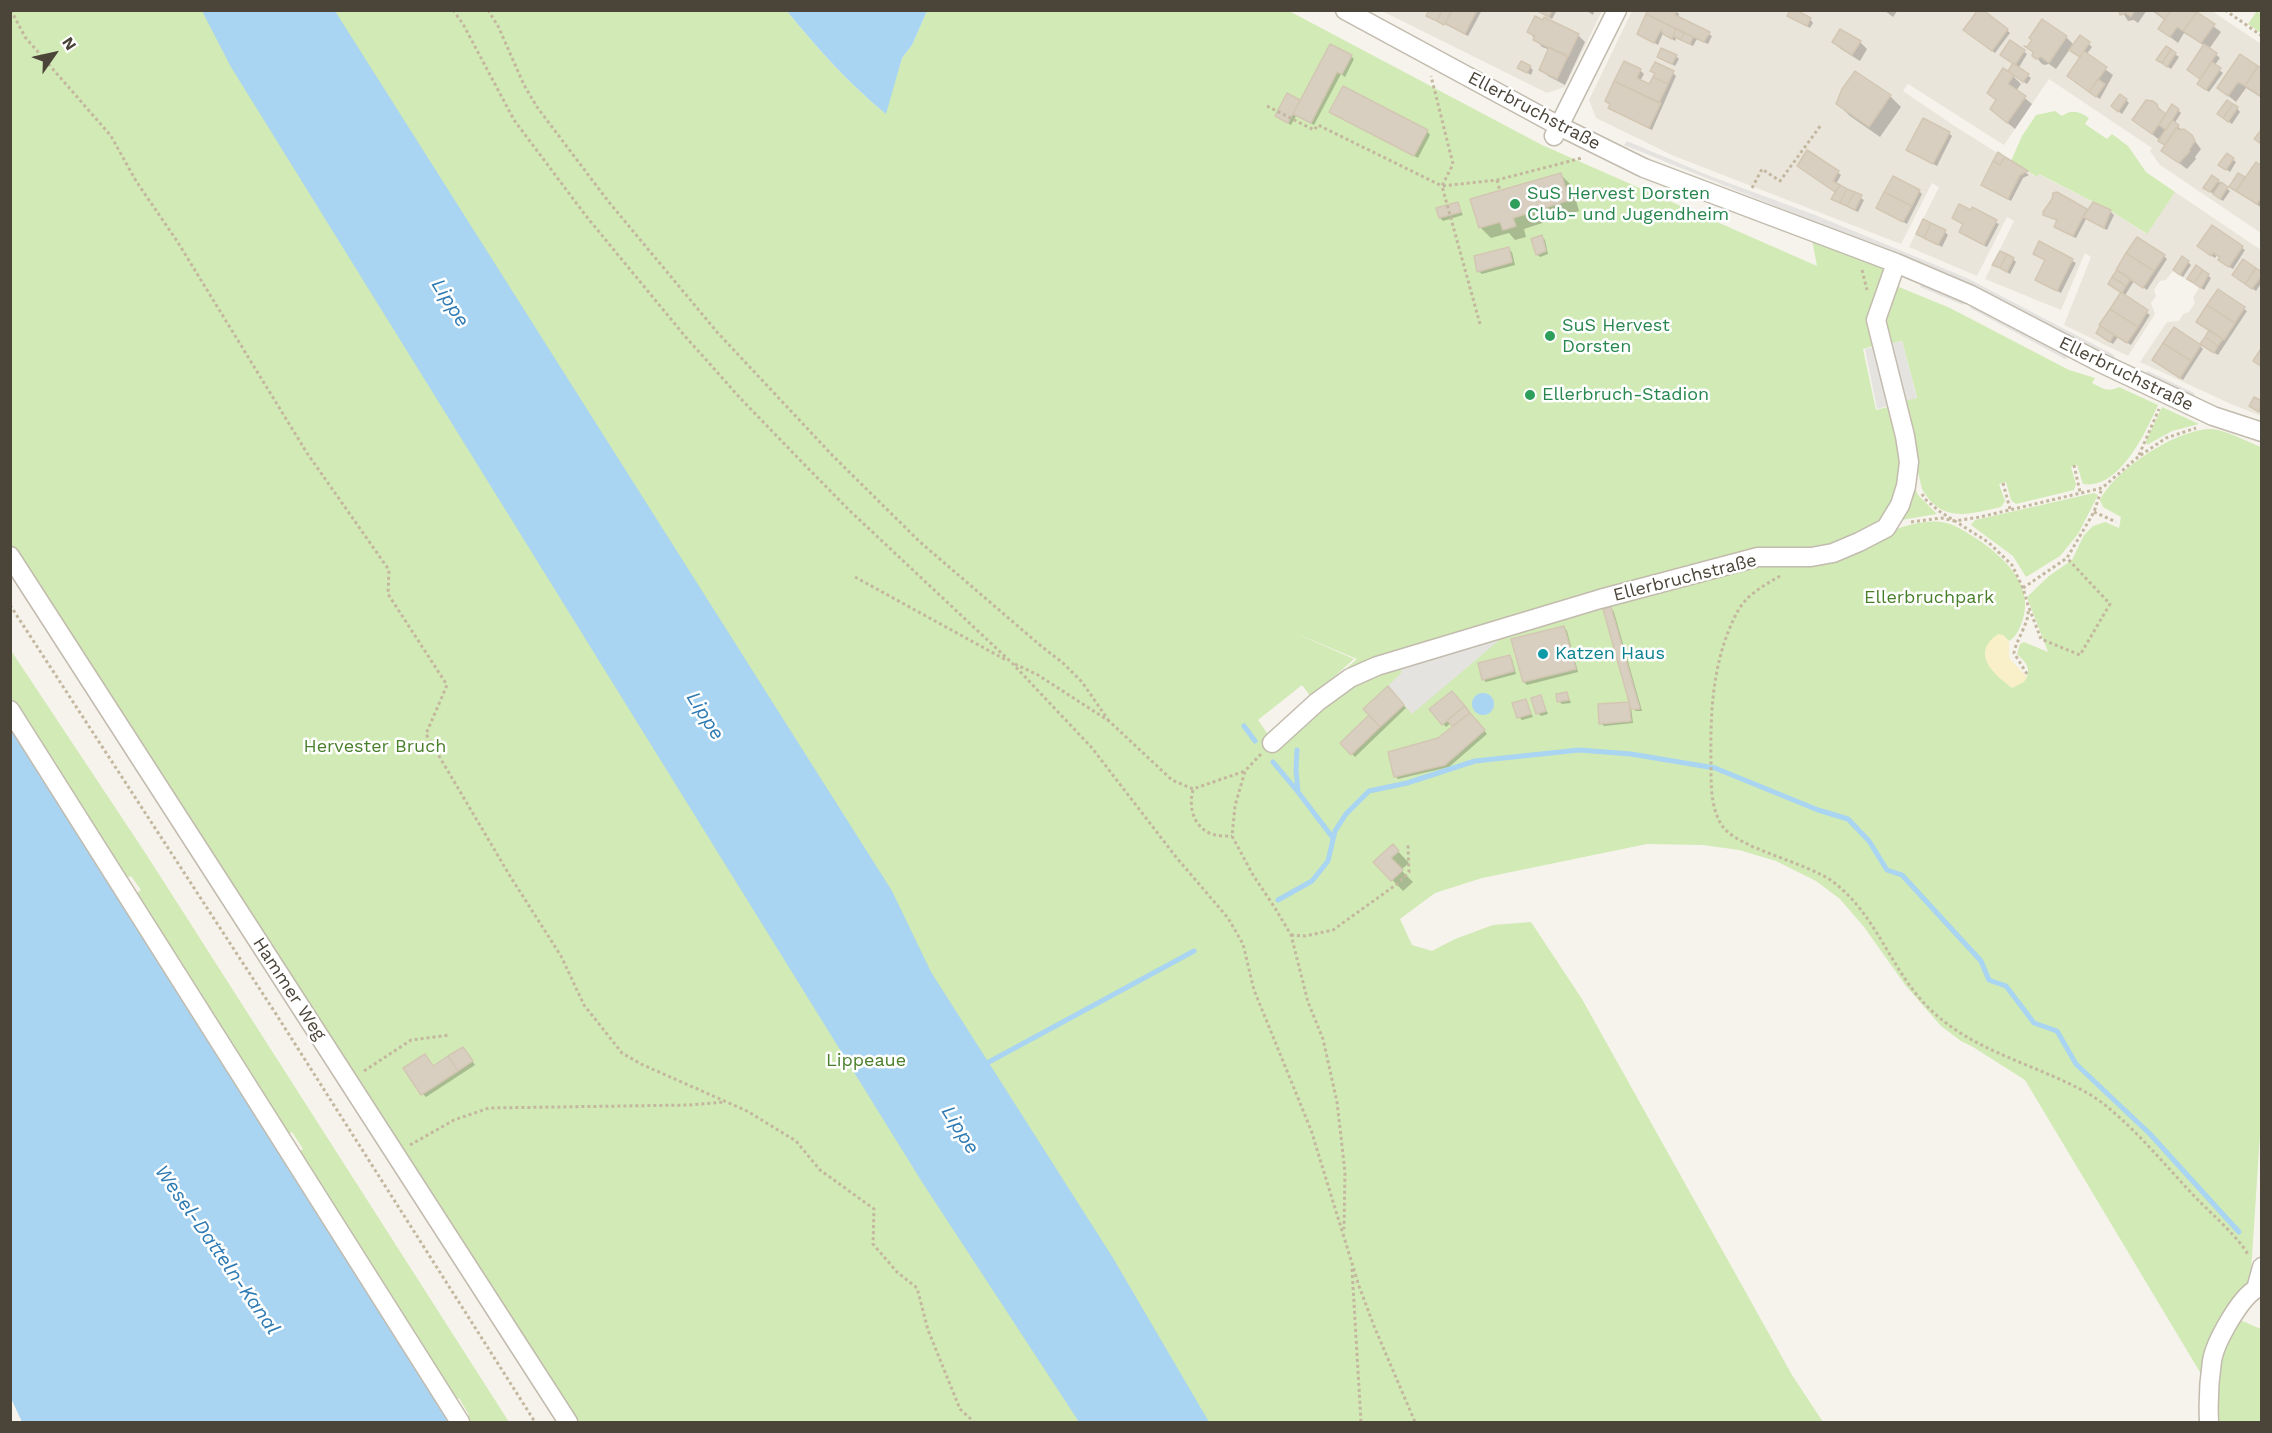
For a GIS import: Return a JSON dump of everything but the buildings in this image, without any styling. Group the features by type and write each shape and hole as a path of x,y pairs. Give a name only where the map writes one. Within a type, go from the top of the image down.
{"street":[{"name":"Ellerbruchstraße","path":"1345,10 1427,54 1556,131 1644,168 1896,263 1987,302 2099,362 2213,416 2262,432"},
{"path":"1556,131 1617,10"},
{"path":"1886,528 1900,505 1906,486 1909,462 1876,320 1896,263"},
{"name":"Ellerbruchstraße","path":"1272,743 1317,702 1350,678 1377,666 1600,599 1758,558 1811,557 1833,553 1886,528"},
{"name":"Hammer Weg","path":"10,556 568,1422"},
{"path":"10,711 460,1422"},
{"path":"2209,1422 2212,1358 2232,1317 2249,1293 2259,1292 2255,1264"}],"path":[{"path":"10,10 25,37 111,136 136,181 177,241 307,453 389,570 388,594 447,685 426,734 510,876 561,956 584,1005 622,1053 641,1064 747,1111 796,1141 820,1170 874,1209 873,1244 897,1272 917,1288 928,1330 960,1409 974,1422"},
{"path":"453,10 463,24 514,120 586,216 684,335 741,399 842,503 1012,663 1092,748 1176,857 1228,918 1243,945 1254,990 1311,1130 1352,1262 1389,1366 1415,1422"},
{"path":"488,10 537,107 608,201 717,332 833,456 920,542 1076,675 1109,722"},
{"path":"2225,10 2262,36"},
{"path":"1427,54 1453,164 1442,186 1480,324"},
{"path":"1267,106 1314,130 1318,125 1442,186 1497,180 1591,155"},
{"path":"1752,188 1762,169 1780,181 1821,125"},
{"path":"1497,180 1500,191"},
{"path":"2138,456 2161,403"},
{"path":"2023,588 2067,558 2094,512 2102,488 2138,456 2166,438 2198,428"},
{"path":"2074,465 2080,492"},
{"path":"2003,483 2010,509"},
{"path":"1886,528 1916,520 1941,518 1955,521 1980,517 2102,488"},
{"path":"1921,491 1924,499 1988,542 2012,565 2023,588 2041,639 2080,655 2110,604 2067,558"},
{"path":"2094,512 2115,522"},
{"path":"1780,576 1757,590 1740,608 1724,647 1713,687 1710,721 1711,777 1715,810 1724,827 1737,838 1830,879 1853,898 1871,921 1906,981 1932,1011 1957,1030 1984,1047 2076,1086 2109,1107 2247,1252 2255,1264"},
{"path":"855,578 1038,675 1109,722 1172,780 1193,789 1245,771 1235,806 1232,836 1290,935 1308,1002 1323,1039 1337,1102 1345,1172 1344,1234"},
{"path":"10,605 276,1014 535,1422"},
{"path":"2026,674 2014,653 2016,641 2029,615 2028,605"},
{"path":"1193,789 1190,801 1192,813 1199,825 1212,834 1232,836"},
{"path":"1290,935 1305,936 1333,930 1397,884 1409,872 1408,845"},
{"path":"347,1082 411,1040 450,1035"},
{"path":"394,1154 454,1120 489,1108 690,1105 727,1102"},
{"path":"1352,1262 1361,1422"}],"shaded area":[{"path":"1382,11 1602,11 1565,87 1547,93"},
{"path":"1632,11 2212,11 2261,44 2261,233 2160,165 2150,151 2152,148 2049,79 2004,145 1908,84 1903,91 2036,177 2038,174 2111,211 2146,234 2175,192 2261,250 2261,416 2140,362 2167,322 2179,321 2195,303 2193,298 2199,288 2173,271 2166,280 2160,281 2154,290 2156,296 2151,303 2155,314 2128,356 2064,325 2091,257 2085,253 2061,310 1985,279 2014,221 2007,217 1977,276 1909,247 1939,187 1932,183 1901,244 1674,156 1596,118 1589,100"},
{"path":"1627,141 1967,278 2114,355 2116,362 1973,286 1624,145"},
{"path":"1922,281 1965,300 1963,305 1920,287"},
{"path":"1973,303 2073,357 2065,359 1970,308"},
{"path":"1902,341 1917,398 1901,402 1886,345"},
{"path":"1882,345 1897,403 1877,409 1865,349"},
{"path":"2148,371 2194,393 2196,399 2142,375"},
{"path":"1503,637 1412,714 1388,686 1402,672 1395,664"}],"green space":[{"path":"11,11 787,11 833,65 885,113 902,58 912,45 927,11 1289,11 1542,145 1817,266 1810,229 1896,263 1881,344 1863,349 1876,410 1895,405 1909,462 1887,533 1920,523 1945,523 1985,544 2005,562 2014,572 2020,584 2025,608 2021,625 2014,637 2009,641 2003,635 1989,644 2027,677 2027,667 2017,654 2020,644 2024,642 2048,652 2027,597 2049,576 2072,560 2084,535 2093,526 2105,522 2119,528 2121,517 2103,507 2100,500 2119,476 2132,464 2163,444 2195,431 2214,429 2261,447 2261,1120 2250,1286 2240,1320 2261,1329 2261,1422 2201,1422 2204,1379 2025,1080 1961,1041 1941,1026 1906,986 1864,927 1840,899 1816,881 1776,861 1739,850 1703,845 1647,844 1482,878 1435,893 1400,919 1412,945 1432,951 1455,939 1493,925 1531,922 1582,999 1792,1375 1823,1422 565,1422 11,551","holes":["1290,631 1357,659 1269,736 1258,720 1302,685 1311,697 1354,659"]},
{"path":"2257,11 2261,14 2261,33 2248,24"},
{"path":"2055,111 2062,116 2079,112 2089,118 2085,124 2107,139 2112,134 2128,146 2146,172 2175,192 2147,234 2111,211 2039,174 2037,177 2011,161 2022,136 2036,115"},
{"path":"1894,285 1950,308 2069,370 2095,378 2092,383 2102,388 2112,390 2119,387 2158,405 2139,443 2120,468 2109,478 2096,483 2083,484 2077,465 2071,467 2076,484 2074,490 2016,504 2011,500 2006,482 1999,484 2005,501 2001,507 1967,514 1947,512 1938,508 1922,489 1901,402 1917,397 1902,341 1886,345 1882,326"},
{"path":"2162,407 2199,424 2172,431 2147,445 2146,441"},
{"path":"1912,480 1918,495 1937,514 1895,521"},
{"path":"2094,493 2098,495 2078,534 2060,556 2026,577 2013,556 1971,525 1975,520"},
{"path":"10,649 146,854 509,1422 467,1422 464,1418 469,1415 459,1398 453,1401 297,1153 303,1149 292,1132 286,1136 134,895 141,890 131,876 125,879 11,697"}],"sand":[{"path":"1998,634 2003,635 2009,641 2009,658 2027,677 2024,682 2012,688 1992,670 1985,656 1990,642"}],"water":[{"name":"Lippe","path":"202,11 335,11 892,891 931,972 1113,1258 1209,1422 1079,1422 922,1182 231,67"},
{"path":"787,11 927,11 912,45 902,58 886,114 834,65"},
{"path":"1483,693 1491,696 1494,704 1491,712 1483,715 1475,712 1472,704 1475,696"},
{"name":"Wesel-Datteln-Kanal","path":"10,725 449,1422 22,1422 10,1396"}],"waterway":[{"path":"1244,726 1255,741"},
{"path":"1297,750 1298,792 1333,838"},
{"path":"1278,900 1312,881 1328,861 1335,831 1346,814 1369,791 1407,783 1475,761 1579,750 1631,754 1715,768 1818,810 1848,819 1869,841 1887,870 1902,875 1981,961 1989,980 2006,986 2034,1023 2057,1031 2076,1064 2150,1134 2239,1232"},
{"path":"1273,762 1298,792"},
{"path":"987,1063 1194,951"}],"place":[{"name":"SuS Hervest Dorsten Club- und Jugendheim","path":"1515,204"},
{"name":"SuS Hervest Dorsten","path":"1550,336"},
{"name":"Ellerbruch-Stadion","path":"1530,395"},
{"name":"Katzen Haus","path":"1543,654"}],"park label":[{"name":"Ellerbruchpark","path":"1929,598"},
{"name":"Hervester Bruch","path":"375,747"},
{"name":"Lippeaue","path":"866,1061"}]}
